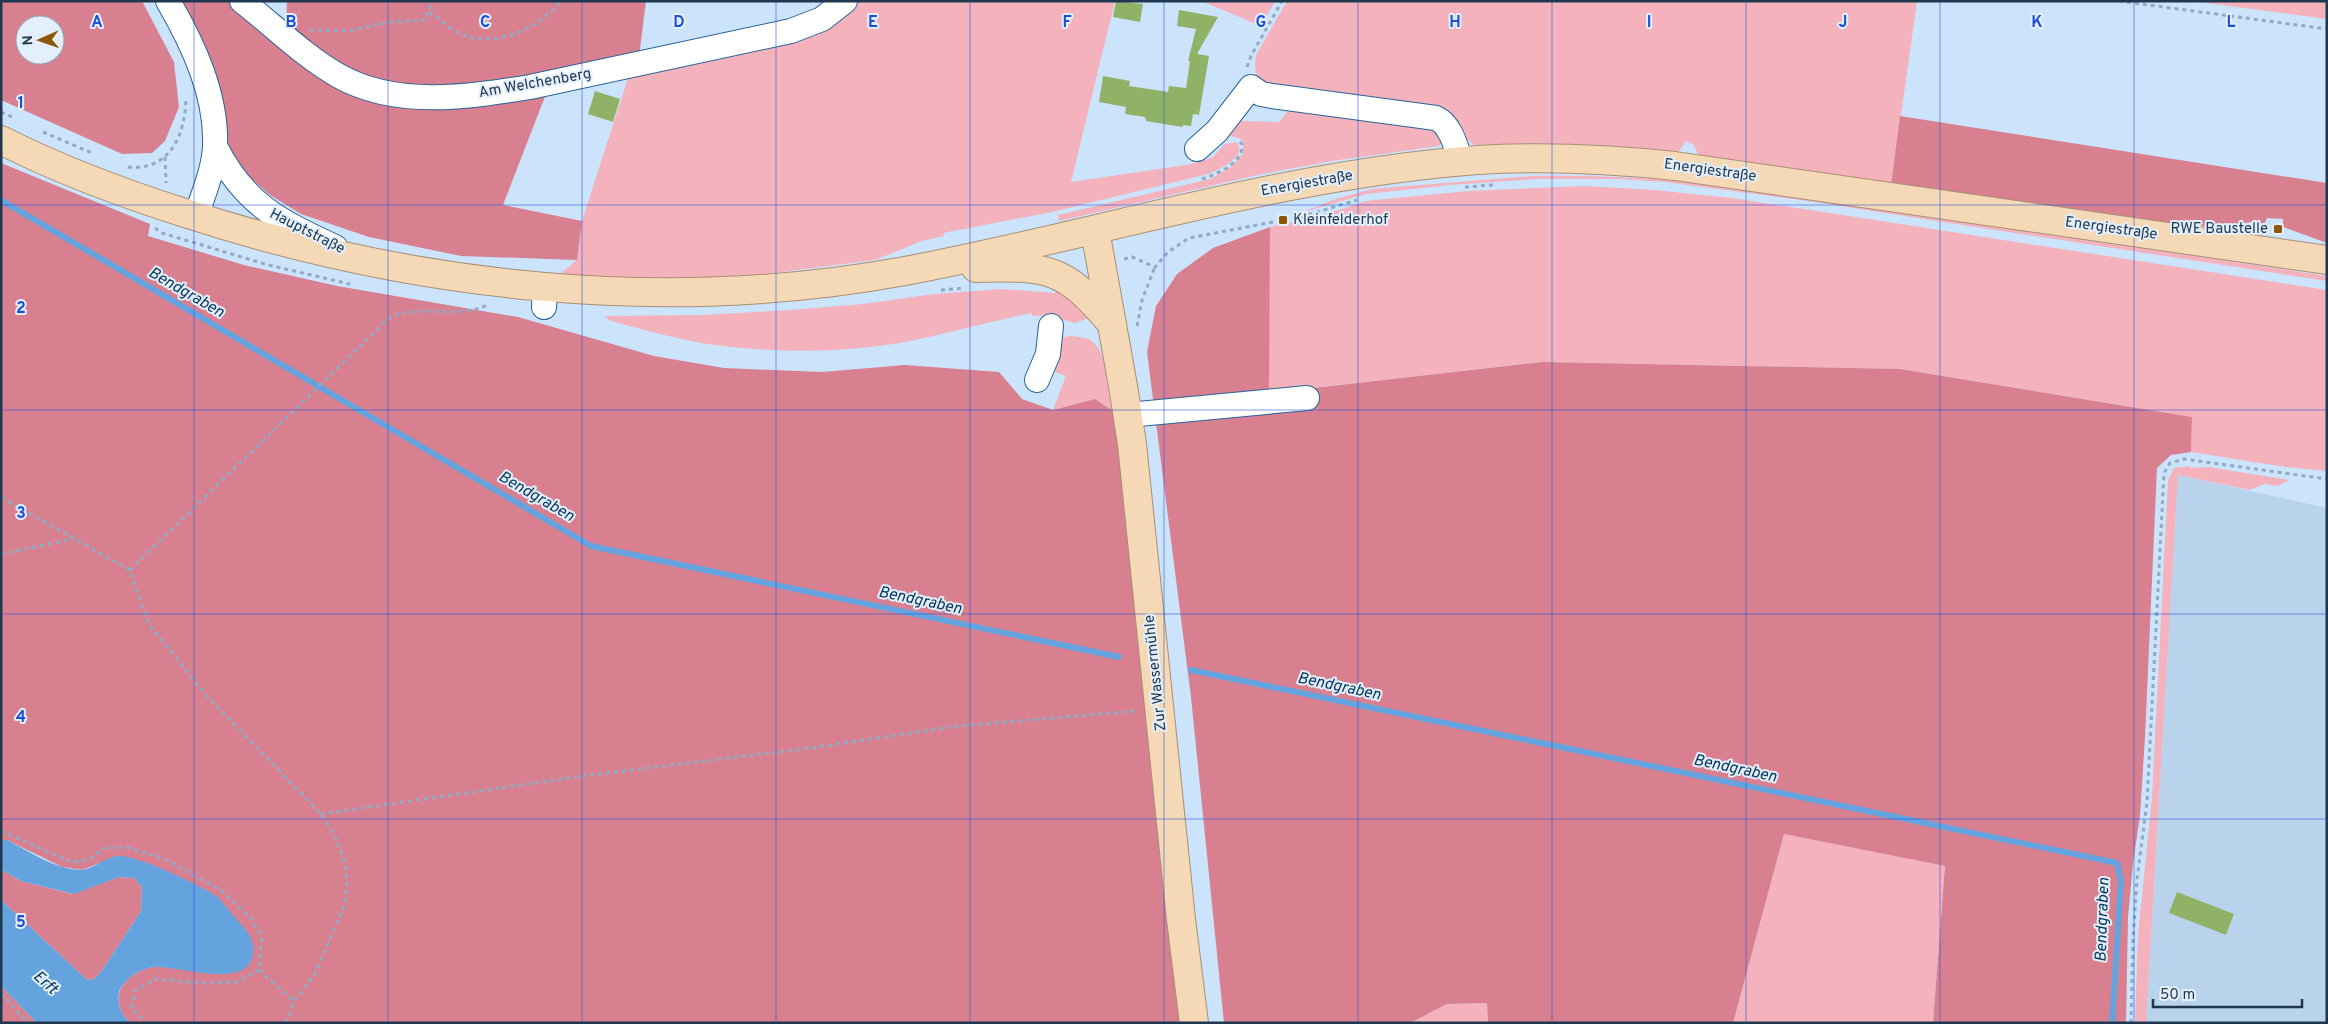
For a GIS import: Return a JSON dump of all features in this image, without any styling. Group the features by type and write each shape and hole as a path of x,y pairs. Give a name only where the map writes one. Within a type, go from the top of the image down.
{"main road":[{"path":"10,131 76,174 196,217 289,244 363,274 460,278 544,297 755,288 816,283 902,271 1009,268 1051,272 1069,280 1082,290 1112,324"},
{"name":"Energiestraße","path":"902,271 1287,186 1352,175 1462,174 1564,159 1675,166 2327,260"},
{"name":"Zur Wassermühle","path":"1094,230 1128,415 1181,919 1194,1023"}],"street":[{"name":"Hauptstraße","path":"168,1 188,38 202,71 212,114 215,146 208,179 196,217"},
{"name":"Am Welchenberg","path":"242,1 324,66 350,82 387,93 438,97 489,93 530,87 791,31 815,23 845,1"},
{"path":"1198,149 1217,131 1251,87 1260,94 1436,118 1449,131 1462,174"},
{"name":"Hauptstraße","path":"215,146 236,181 264,210 311,236 363,274"},
{"path":"1038,380 1048,354 1051,326"},
{"path":"1128,415 1307,398"}],"path":[{"path":"277,28 357,30 390,22 424,20 430,12 433,1"},
{"path":"430,12 462,34 484,39 505,36 536,24 552,13 561,1"},
{"path":"1251,87 1247,76 1248,64 1282,1"},
{"path":"2119,1 2327,29"},
{"path":"124,166 144,167 165,157 174,145 183,126 186,94"},
{"path":"1,112 10,131"},
{"path":"37,129 94,154"},
{"path":"1195,180 1222,170 1235,161 1242,152 1241,142 1224,136 1217,131"},
{"path":"165,157 167,179 155,225 159,232 268,266 363,274"},
{"path":"1462,174 1501,184"},
{"path":"1101,262 1132,257 1155,268 1173,247 1193,237 1304,216 1360,199"},
{"path":"936,290 969,287"},
{"path":"130,570 316,391 382,324 398,314 418,311 462,312 493,302 484,301"},
{"path":"2131,1023 2133,940 2147,793 2164,473 2170,464 2184,460 2327,479"},
{"path":"1,497 130,570 148,623 207,696 321,814 336,838 346,866 347,885 344,906 316,972 294,1001 285,1023"},
{"path":"1,554 73,539"},
{"path":"321,814 589,775 803,749 958,726 1160,709"},
{"path":"1,831 72,862 88,860 105,848 126,847 163,858 221,890 250,916 262,937 259,970"},
{"path":"259,970 294,1001"},
{"path":"147,1023 131,1008 135,991 155,979 204,983 237,982 259,970"},
{"path":"1,993 24,1019 23,1023"}],"shaded area":[{"path":"1,1 142,1 174,62 179,107 165,141 152,153 122,154 1,100"},
{"path":"182,1 231,1 362,92 548,89 503,205 582,221 577,260 461,256 369,237 301,214 270,195 245,173 225,142 198,32"},
{"path":"287,1 646,1 639,57 549,79 406,88 350,74 286,31"},
{"path":"850,1 1115,1 1071,182 1192,164 1213,157 1225,144 1237,142 1238,153 1230,162 1208,174 1052,212 943,233 944,236 922,241 875,260 758,275 663,279 558,276 577,260 582,221 630,72"},
{"path":"1201,1 1275,1 1261,26"},
{"path":"1287,1 1917,1 1891,186 1699,157 1694,145 1686,141 1677,154 1576,146 1526,144 1474,145 1462,135 1278,92 1256,80 1255,63 1256,55"},
{"path":"2191,1 2327,1 2327,19"},
{"path":"1292,106 1431,123 1443,140 1439,146 1332,161 1262,174 1059,221 1058,215 1210,179 1231,167 1243,154 1243,141 1230,136 1241,121 1279,122"},
{"path":"1900,116 2327,183 2327,243 2283,227 2283,219 2267,218 2264,224 2253,222 2213,227 2124,220 1891,186"},
{"path":"1,163 150,224 148,236 244,265 337,286 518,317 654,356 724,368 822,372 905,365 999,372 1022,399 1053,410 1095,399 1116,413 1184,1023 130,1023 121,1011 119,996 126,981 136,974 147,968 157,967 218,974 117,856 82,870 62,867 7,840 1,840"},
{"path":"1533,176 1640,178 1748,188 2327,276 2327,281 1801,200 1665,182 1619,179 1537,179 1449,185 1366,194 1300,213 1333,200 1372,189"},
{"path":"1584,186 1654,190 1732,198 2327,290 2327,471 2285,467 2191,452 2192,417 1900,369 1542,362 1268,393 1270,227 1326,214 1366,201 1468,191"},
{"path":"1270,227 1269,393 1542,362 1900,369 2192,417 2191,452 2171,455 2157,468 2140,816 2128,917 2126,1023 1933,1023 1945,866 1784,834 1733,1023 1488,1023 1487,1003 1447,1004 1410,1023 1224,1023 1191,697 1147,352 1156,306 1177,274 1213,248"},
{"path":"1065,286 1092,317 1075,323 1061,319 1058,315 1033,316 1031,313 905,342 834,350 738,348 715,345 649,331 611,321 604,316 703,315 791,310 863,304 934,294 1002,289 1055,293"},
{"path":"1070,336 1088,339 1098,348 1109,375 1116,413 1095,399 1053,410 1066,376 1047,369 1060,338"},
{"path":"2190,466 2190,468 2208,467 2289,480 2278,486 2265,484 2250,490 2178,475 2146,1023 2135,1023 2138,935 2152,797 2168,480 2174,468"},
{"path":"2178,475 2327,508 2327,1023 2146,1023"},
{"path":"1784,834 1945,866 1933,1023 1733,1023"},
{"path":"4,871 21,881 73,894 119,877 134,878 142,887 141,911 101,972 93,980 86,979 1,900 1,873"},
{"path":"1,986 37,1023 1,1023"},
{"path":"1487,1003 1488,1023 1410,1023 1447,1004"}],"water":[{"name":"Erft","path":"1,840 7,840 42,859 70,869 90,868 109,858 128,857 153,865 194,883 216,896 244,928 252,941 252,958 246,967 236,972 223,974 164,967 154,967 138,972 128,979 119,993 120,1009 130,1023 37,1023 1,986 1,900 86,979 93,980 101,972 141,911 142,887 134,878 119,877 74,894 21,881 4,871 1,873"}],"building":[{"path":"1116,1 1143,4 1140,22 1113,17"},
{"path":"1179,10 1218,17 1197,54 1209,56 1199,115 1193,114 1191,126 1183,125 1183,127 1146,121 1145,117 1125,114 1126,107 1099,102 1103,76 1130,81 1129,86 1168,92 1169,86 1186,88 1190,61 1188,61 1196,29 1177,26"},
{"path":"595,91 620,99 613,122 588,114"},
{"path":"2177,892 2234,914 2226,935 2169,913"}],"waterway":[{"name":"Bendgraben","path":"1,200 591,546 1119,657"},
{"name":"Bendgraben","path":"1191,670 2117,863 2121,881 2112,1023"}],"place":[{"name":"Kleinfelderhof","path":"1283,220"},
{"name":"RWE Baustelle","path":"2278,229"}]}
